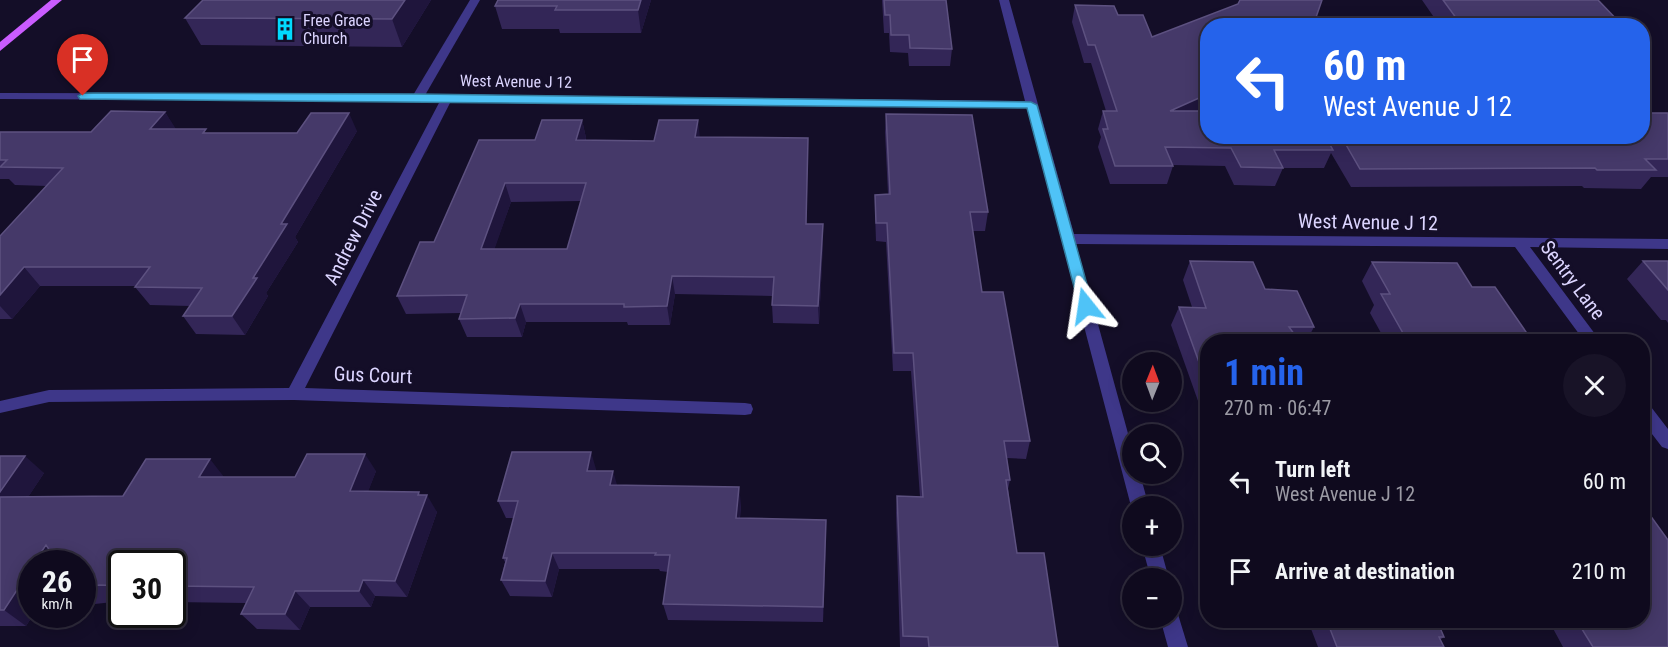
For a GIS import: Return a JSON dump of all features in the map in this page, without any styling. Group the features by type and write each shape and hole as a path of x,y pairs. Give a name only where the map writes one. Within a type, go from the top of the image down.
{"main road":[{"path":"0,48 57,0"}],"street":[{"path":"418,97 475,0"},
{"path":"1004,0 1137,496"},
{"name":"West Avenue J 12","path":"0,96 418,97 1031,105"},
{"name":"Andrew Drive","path":"294,394 447,98"},
{"name":"West Avenue J 12","path":"1068,239 1668,244"},
{"name":"Sentry Lane","path":"1519,243 1587,334"},
{"name":"Gus Court","path":"0,407 49,396 294,394 745,409"},
{"path":"1650,418 1668,442"},
{"path":"1173,628 1178,647"}],"building":[{"path":"203,0 405,0 392,19 185,18"},
{"path":"498,0 641,0 638,10 555,10 557,6 495,6"},
{"path":"884,0 946,0 952,49 910,48 909,35 891,35 890,15 885,15"},
{"path":"1240,0 1322,0 1316,18 1202,18 1238,4"},
{"path":"1443,0 1598,0 1615,18 1456,18"},
{"path":"1075,5 1114,6 1118,15 1143,15 1152,37 1200,19 1200,98 1170,111 1200,111 1200,144 1330,144 1333,150 1274,150 1283,168 1241,167 1231,148 1165,147 1173,166 1115,166 1103,129 1108,129 1103,111 1117,111 1095,45 1088,45"},
{"path":"111,111 165,112 150,129 206,129 203,133 297,133 311,113 349,113 281,224 287,224 253,278 257,278 232,316 183,316 202,288 135,287 150,267 24,267 0,295 0,236 63,168 0,167 7,160 0,160 0,132 91,132"},
{"path":"1650,113 1668,113 1668,159 1645,159 1656,170 1360,169 1346,144 1650,144"},
{"path":"886,114 972,115 988,212 970,212 982,292 1003,292 1030,441 1004,441 1010,480 1006,480 1017,553 1044,553 1058,647 929,647 928,637 903,636 897,496 923,497 913,353 894,353 887,223 876,223 875,195 890,194"},
{"path":"542,120 582,120 576,140 654,141 659,120 698,120 695,137 808,138 806,224 823,224 818,306 772,305 774,277 672,276 667,306 520,304 515,318 459,319 467,295 397,296 420,242 434,242 479,140 535,140","holes":["505,183 586,183 567,249 481,249"]},
{"path":"1190,261 1253,262 1265,289 1297,291 1314,327 1289,327 1294,334 1200,334 1200,365 1179,307 1206,308"},
{"path":"1643,261 1668,261 1668,290"},
{"path":"1372,262 1457,263 1472,287 1495,287 1527,334 1404,334 1381,294 1390,294"},
{"path":"512,452 591,452 587,471 613,471 610,485 739,487 736,518 826,520 823,607 663,604 670,555 655,555 656,553 552,553 545,581 501,580 507,558 503,558 518,501 498,501"},
{"path":"307,454 365,454 350,491 419,492 418,495 427,495 395,581 363,580 359,591 295,591 285,614 241,614 254,587 186,586 186,550 108,550 108,585 96,585 96,550 49,550 46,545 43,550 18,550 18,588 4,610 0,610 0,497 123,496 146,459 210,459 199,477 295,477"},
{"path":"0,456 25,456 0,492"},
{"path":"1650,515 1668,540 1668,647 1593,647 1581,628 1650,628"},
{"path":"1330,628 1440,628 1444,637 1439,637 1444,647 1337,647"}],"place":[{"name":"Free Grace Church","path":"285,29"}],"route":[{"path":"83,96 418,97 1031,105 1086,306"}]}
